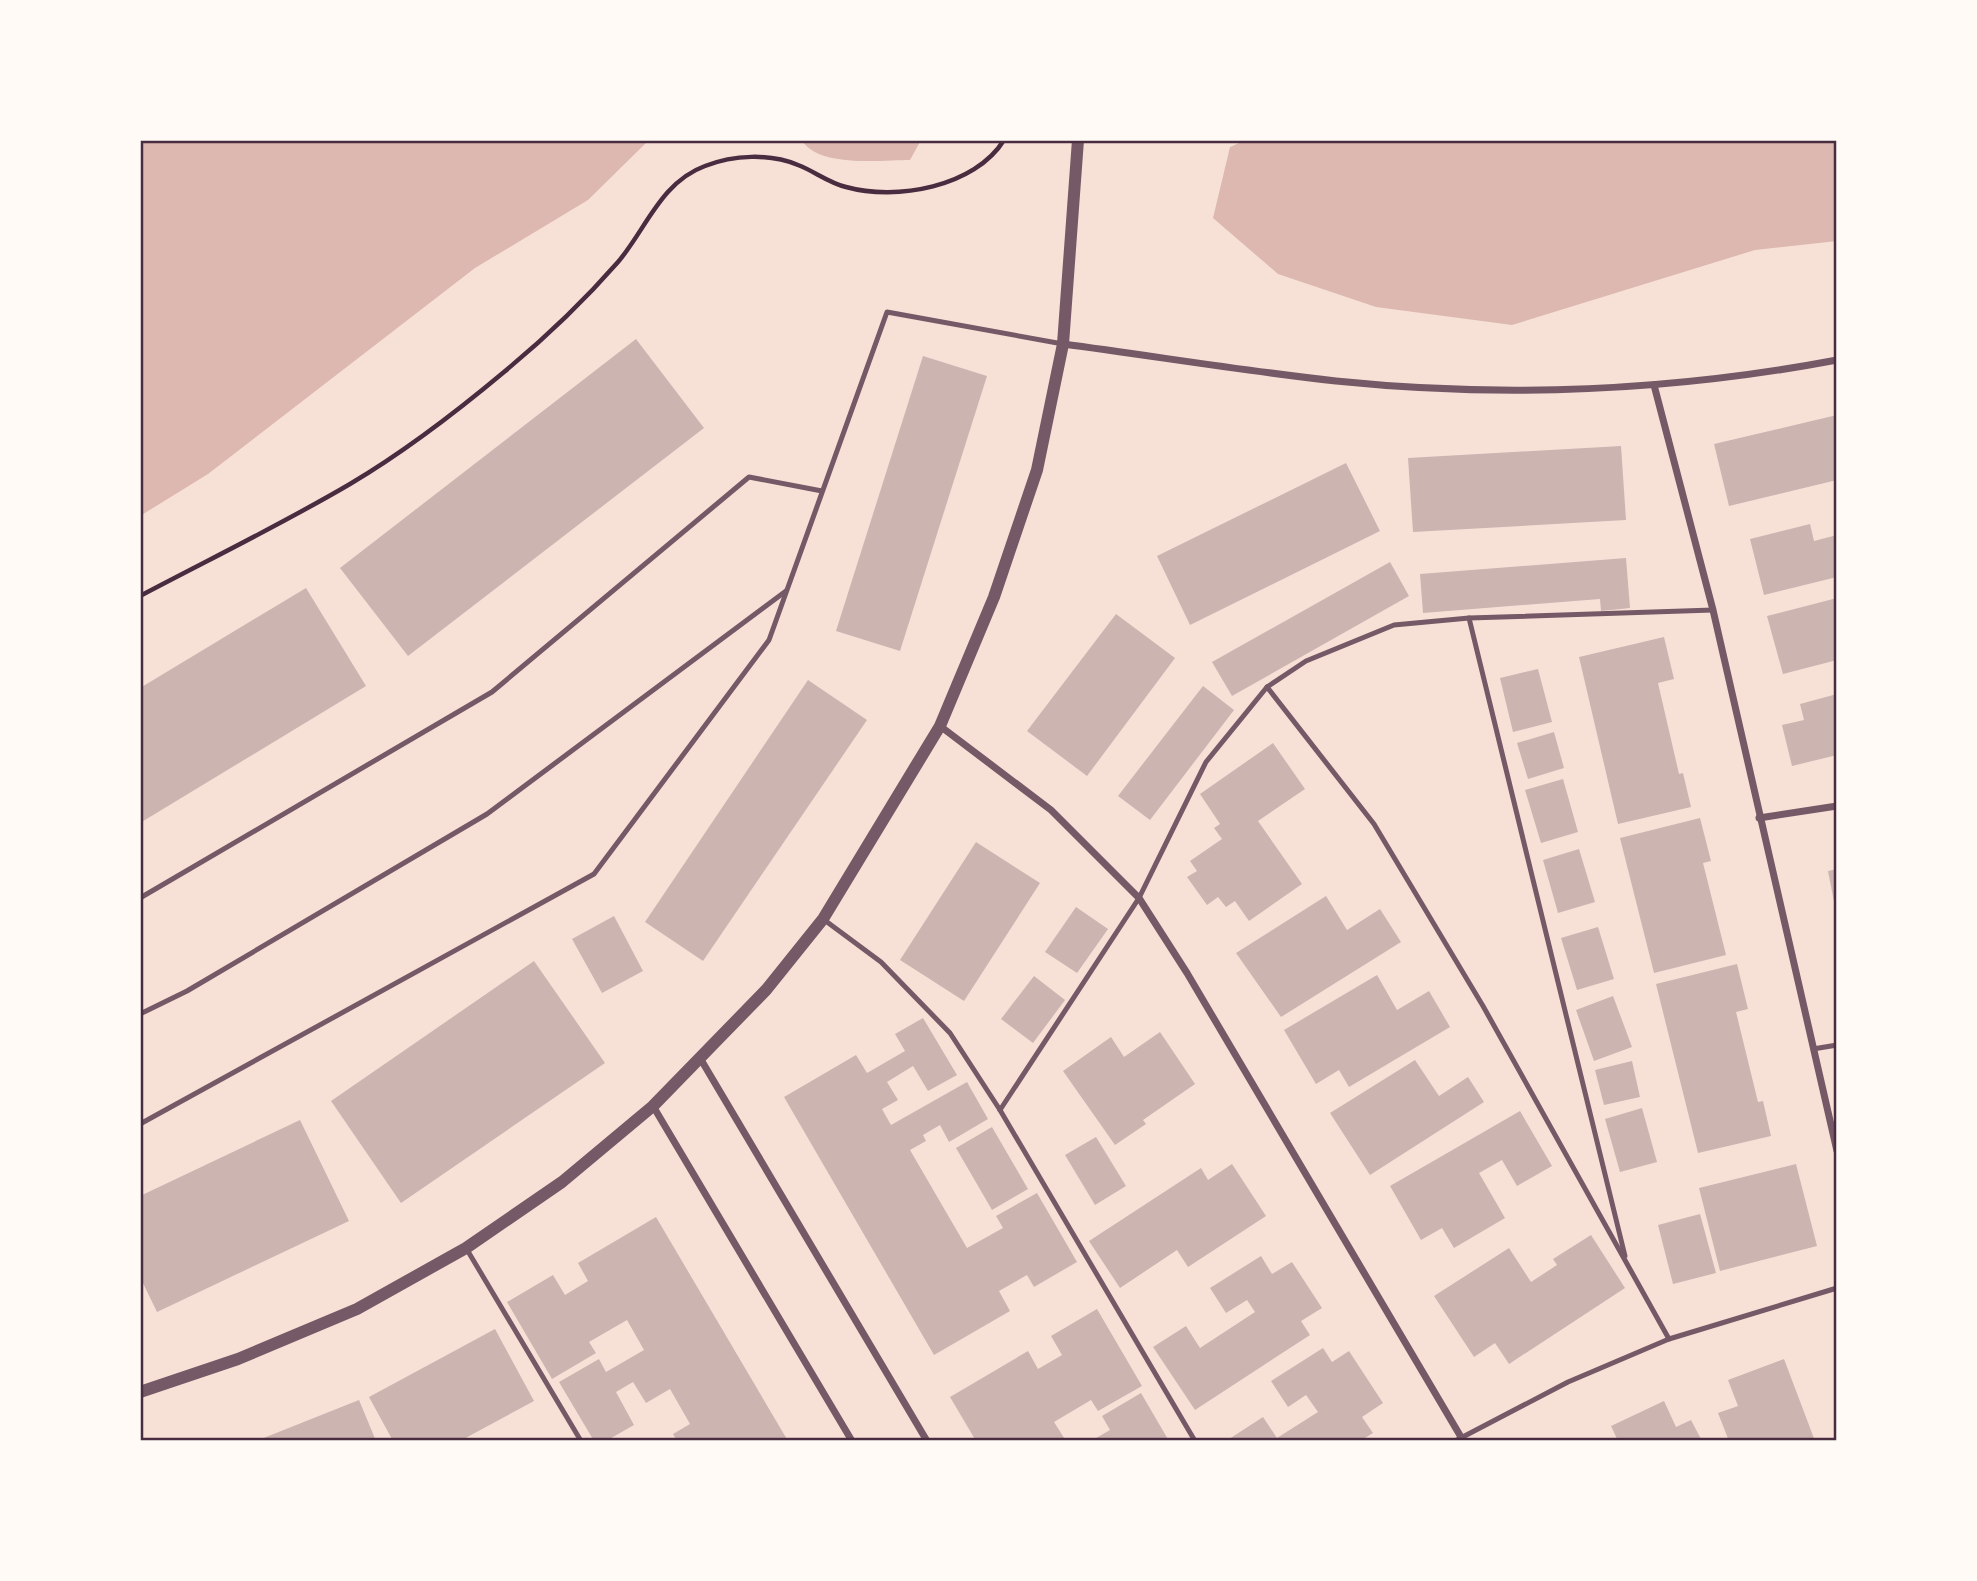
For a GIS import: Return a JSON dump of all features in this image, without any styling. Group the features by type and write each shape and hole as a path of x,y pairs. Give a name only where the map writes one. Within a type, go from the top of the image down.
{"street":[{"path":"140,1392 238,1359 357,1308 466,1248 562,1182 653,1106 766,990 824,919 940,726 993,597 1037,470 1063,344 1078,140"},
{"path":"1063,344 1337,381 1502,390 1654,385 1782,370 1837,360"},
{"path":"1654,385 1713,610 1837,1151"},
{"path":"940,726 1051,810 1139,898 1187,973 1458,1439"},
{"path":"1759,818 1837,806"},
{"path":"699,1058 927,1441"},
{"path":"653,1106 852,1441"}],"lane":[{"path":"140,1124 594,874 769,640 887,312 1063,344"},
{"path":"140,898 492,692 749,477 822,491"},
{"path":"140,1014 187,991 487,814 786,591"},
{"path":"1000,1110 1139,898 1206,762 1267,687 1306,661 1394,625 1469,618 1713,610"},
{"path":"1469,618 1626,1263"},
{"path":"1267,687 1374,824 1483,1006 1669,1339"},
{"path":"824,919 881,962 950,1033 1000,1110 1195,1441"},
{"path":"1813,1049 1837,1045"},
{"path":"466,1248 580,1441"},
{"path":"1458,1439 1568,1382 1669,1339 1837,1288"}],"path":[{"path":"140,596 349,484 474,397 574,308 617,263 674,184 688,174 723,160 758,157 796,164 846,187 904,191 932,187 969,171 1004,140"}],"shaded area":[{"path":"140,140 649,140 588,200 475,268 208,474 140,516"},
{"path":"802,140 921,140 910,160 868,161 821,155 810,149"},
{"path":"1246,140 1837,140 1837,241 1755,250 1512,325 1376,307 1278,274 1213,218 1230,147"}],"building":[{"path":"636,339 704,428 408,656 340,568"},
{"path":"923,356 987,376 900,651 836,631"},
{"path":"1837,415 1837,480 1729,506 1714,444"},
{"path":"1621,446 1626,520 1413,532 1408,458"},
{"path":"1346,463 1380,531 1190,625 1157,556"},
{"path":"1810,524 1814,541 1837,535 1837,577 1764,595 1750,539"},
{"path":"1626,558 1630,608 1601,611 1600,599 1423,613 1420,574"},
{"path":"1390,562 1409,596 1232,696 1212,662"},
{"path":"306,588 366,686 140,823 140,688"},
{"path":"1837,598 1837,660 1783,674 1767,616"},
{"path":"1116,614 1175,658 1087,776 1027,731"},
{"path":"1664,637 1674,679 1658,683 1679,774 1683,773 1691,807 1618,824 1579,657"},
{"path":"1538,669 1552,722 1513,732 1500,678"},
{"path":"808,680 867,720 703,961 645,922"},
{"path":"1203,686 1234,710 1150,820 1118,796"},
{"path":"1837,694 1837,755 1792,766 1782,725 1804,720 1800,704"},
{"path":"1554,732 1564,768 1528,779 1517,743"},
{"path":"1273,743 1305,789 1258,821 1302,884 1249,921 1235,901 1226,907 1218,897 1207,905 1187,877 1197,871 1190,861 1222,839 1214,828 1220,824 1200,794"},
{"path":"1563,779 1578,832 1541,843 1525,790"},
{"path":"1700,818 1711,861 1703,863 1726,955 1654,973 1620,838"},
{"path":"976,842 1040,883 964,1001 900,960"},
{"path":"1579,849 1595,902 1558,913 1543,860"},
{"path":"1837,869 1837,912 1836,912 1828,871"},
{"path":"1326,896 1347,930 1380,909 1401,942 1281,1017 1236,953"},
{"path":"1076,907 1108,929 1077,973 1045,952"},
{"path":"614,916 643,971 602,993 572,939"},
{"path":"1598,927 1614,979 1577,990 1561,938"},
{"path":"534,961 605,1063 401,1203 331,1101"},
{"path":"1737,964 1748,1009 1736,1012 1758,1102 1763,1101 1771,1136 1698,1153 1656,984"},
{"path":"1377,975 1397,1010 1429,991 1450,1027 1349,1087 1339,1070 1316,1084 1284,1030"},
{"path":"1034,976 1065,1000 1033,1043 1001,1019"},
{"path":"1613,996 1632,1047 1594,1061 1576,1010"},
{"path":"923,1018 957,1075 928,1091 913,1066 887,1082 898,1100 882,1109 891,1125 967,1082 988,1119 949,1142 940,1125 923,1135 926,1141 910,1150 967,1248 1003,1228 996,1216 1037,1193 1077,1262 1034,1287 1027,1275 999,1291 1010,1311 934,1355 784,1097 856,1055 867,1073 905,1051 895,1034"},
{"path":"1160,1032 1195,1084 1143,1120 1146,1124 1115,1145 1063,1071 1111,1037 1124,1057"},
{"path":"1415,1060 1439,1096 1468,1077 1484,1102 1370,1175 1330,1113"},
{"path":"1632,1061 1640,1097 1604,1105 1595,1070"},
{"path":"1642,1108 1657,1162 1620,1172 1605,1119"},
{"path":"1520,1111 1552,1166 1517,1186 1502,1160 1479,1173 1505,1218 1454,1248 1442,1228 1421,1240 1390,1186"},
{"path":"300,1120 349,1221 157,1312 140,1277 140,1196"},
{"path":"992,1127 1028,1189 992,1210 956,1148"},
{"path":"1096,1137 1126,1186 1095,1205 1065,1155"},
{"path":"1232,1164 1266,1216 1188,1267 1177,1250 1120,1288 1089,1241 1201,1168 1208,1180"},
{"path":"1796,1164 1817,1246 1720,1271 1699,1188"},
{"path":"1700,1214 1716,1273 1673,1284 1658,1225"},
{"path":"656,1217 788,1441 677,1441 673,1434 690,1424 670,1389 646,1403 633,1382 616,1392 634,1425 606,1441 594,1441 559,1382 599,1359 606,1372 644,1350 627,1320 589,1342 596,1353 552,1379 507,1302 553,1275 565,1295 588,1281 578,1263"},
{"path":"1591,1235 1625,1288 1509,1364 1495,1343 1474,1357 1434,1296 1509,1248 1531,1282 1557,1265 1553,1259"},
{"path":"1261,1256 1272,1274 1292,1262 1322,1308 1301,1321 1310,1335 1195,1410 1153,1347 1186,1326 1200,1348 1255,1312 1247,1300 1226,1313 1210,1288"},
{"path":"1097,1309 1142,1386 1098,1411 1091,1400 1054,1422 1066,1441 976,1441 950,1397 1028,1351 1038,1369 1062,1355 1051,1336"},
{"path":"495,1329 534,1401 460,1441 393,1441 369,1397"},
{"path":"1323,1348 1332,1362 1349,1351 1383,1403 1362,1417 1373,1433 1360,1441 1226,1441 1263,1417 1277,1438 1318,1412 1306,1395 1288,1407 1271,1381"},
{"path":"1784,1359 1815,1441 1729,1441 1718,1413 1738,1406 1728,1380"},
{"path":"1141,1393 1169,1441 1091,1441 1110,1430 1102,1416"},
{"path":"359,1400 376,1441 256,1441"},
{"path":"1664,1401 1676,1427 1691,1420 1702,1441 1618,1441 1611,1426"}]}
